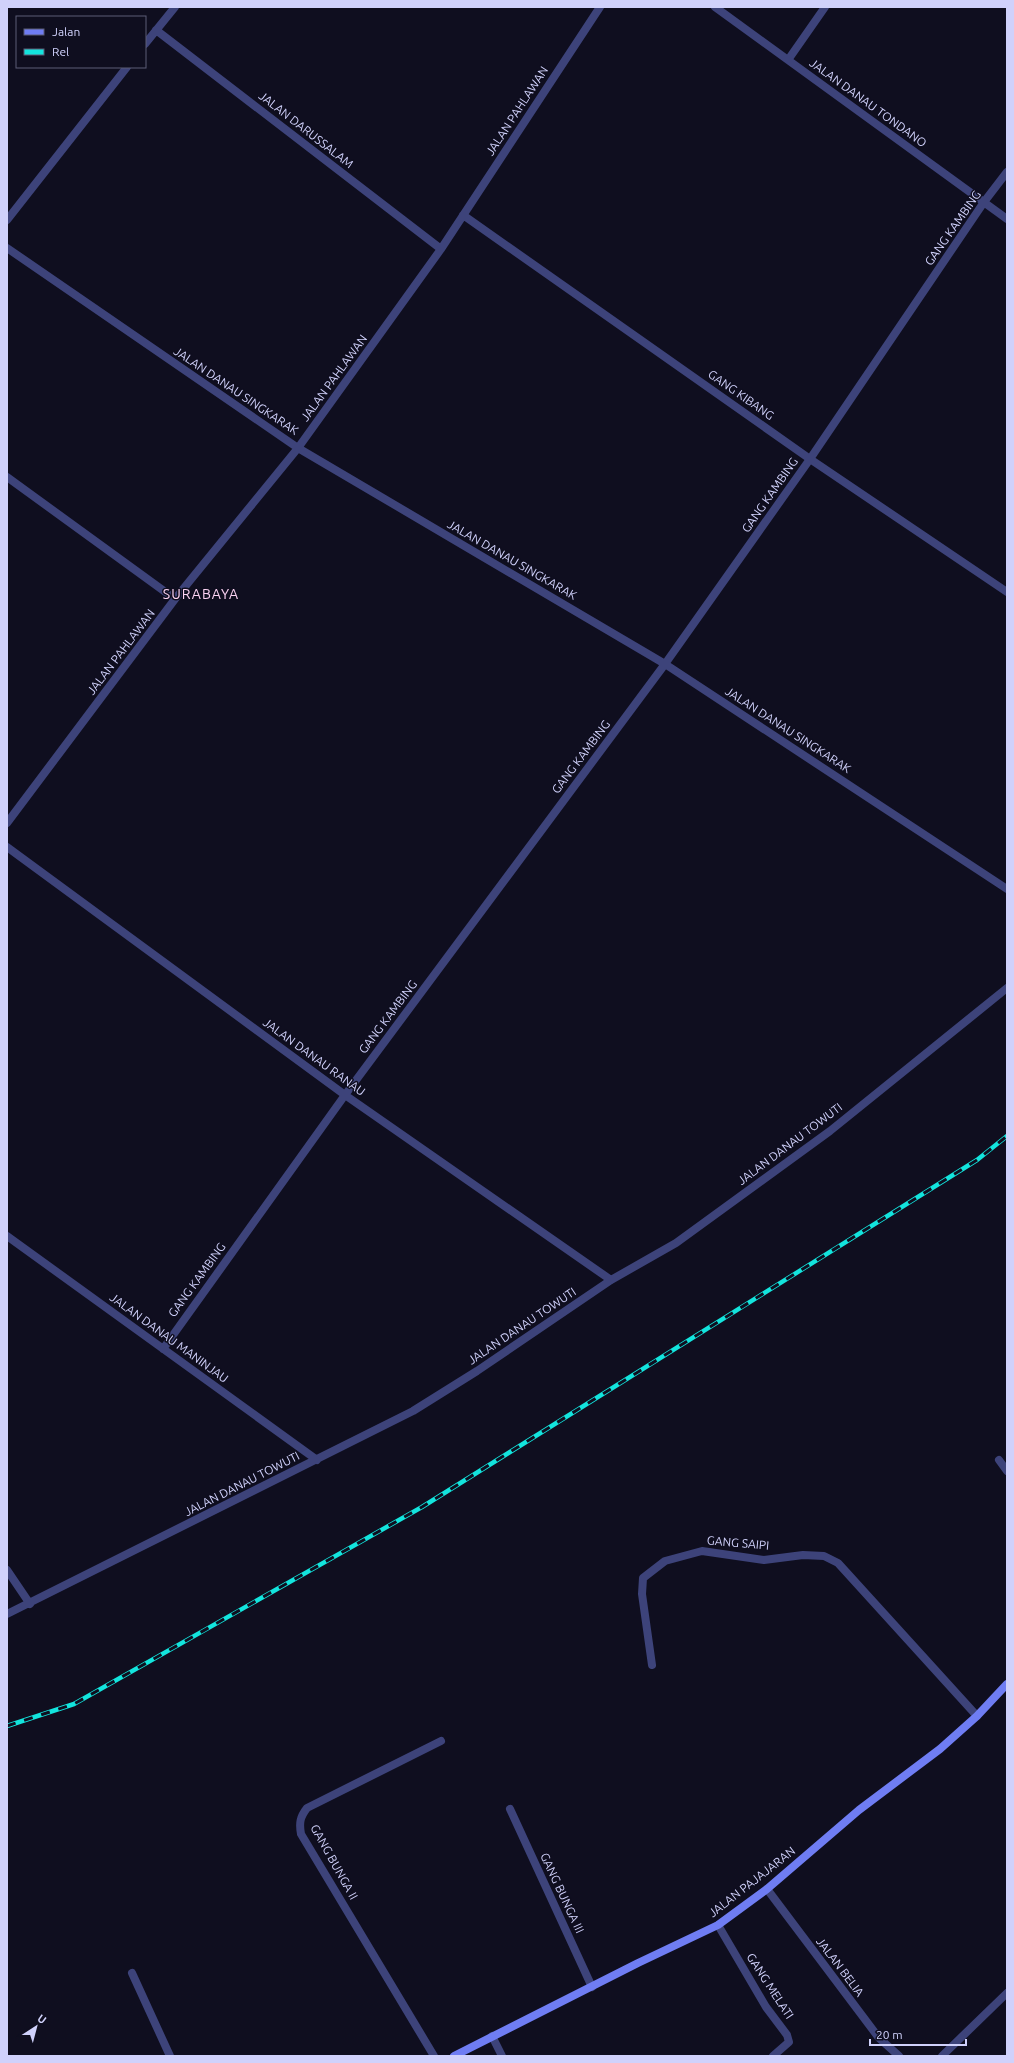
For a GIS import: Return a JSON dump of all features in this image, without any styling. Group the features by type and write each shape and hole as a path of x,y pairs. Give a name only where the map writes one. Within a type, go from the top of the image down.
{"main road":[{"name":"JALAN PAJAJARAN","path":"454,2056 638,1963 718,1925 767,1889 859,1810 940,1749 977,1716 1007,1684"}],"street":[{"name":"JALAN PAHLAWAN","path":"7,823 175,599 298,448 441,249 600,7"},
{"name":"JALAN DANAU TONDANO","path":"715,7 1007,219"},
{"path":"788,60 825,7"},
{"path":"146,43 173,8"},
{"name":"JALAN DARUSSALAM","path":"156,30 441,249"},
{"path":"7,220 126,68"},
{"name":"GANG KAMBING","path":"163,1349 345,1095 665,664 810,459 984,202 1007,172"},
{"name":"GANG KIBANG","path":"463,215 810,459 1007,592"},
{"name":"JALAN DANAU SINGKARAK","path":"7,248 298,448 665,664 1007,889"},
{"path":"7,477 175,599"},
{"name":"JALAN DANAU RANAU","path":"7,847 345,1095 611,1280"},
{"name":"JALAN DANAU TOWUTI","path":"7,1614 30,1604 412,1411 476,1371 611,1280 676,1243 830,1131 1007,988"},
{"name":"JALAN DANAU MANINJAU","path":"7,1236 317,1460"},
{"path":"999,1460 1007,1470"},
{"name":"GANG SAIPI","path":"652,1665 644,1609 643,1578 665,1561 702,1551 764,1560 803,1555 824,1556 838,1563 977,1716"},
{"path":"7,1570 30,1604"},
{"name":"GANG BUNGA II","path":"434,2056 301,1834 299,1824 301,1815 307,1808 441,1741"},
{"name":"GANG BUNGA III","path":"510,1809 592,1987"},
{"name":"JALAN BELIA","path":"767,1889 878,2038 899,2056"},
{"name":"GANG MELATI","path":"718,1925 766,2007 787,2035 789,2042 773,2056"},
{"path":"132,1972 170,2056"},
{"path":"942,2056 1007,1992"},
{"path":"492,2036 502,2056"}],"railway":[{"path":"7,1726 74,1704 422,1507 977,1160 1007,1136"}],"district":[{"name":"SURABAYA","path":"201,594"}]}
